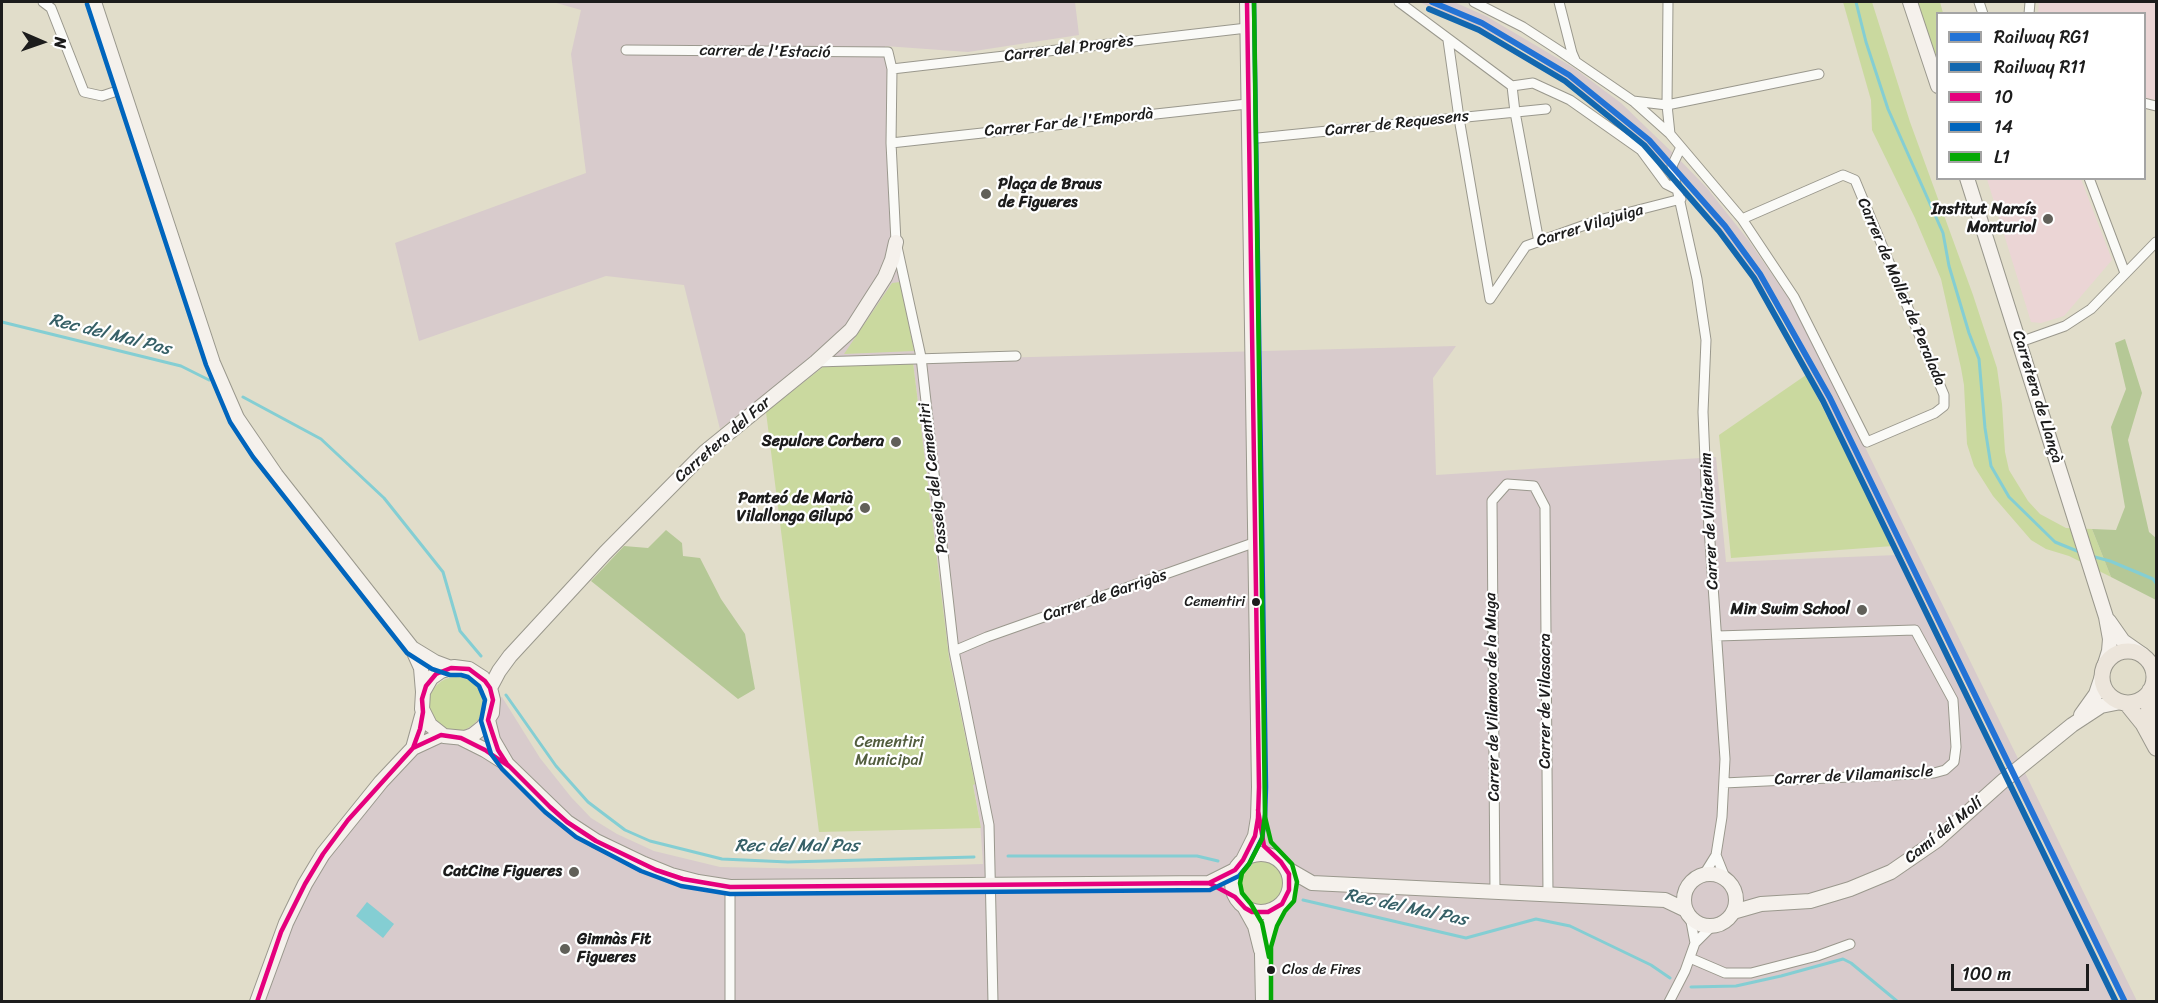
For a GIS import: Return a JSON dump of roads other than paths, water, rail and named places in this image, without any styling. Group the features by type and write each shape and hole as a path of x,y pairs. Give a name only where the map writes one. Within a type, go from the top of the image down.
{"main road":[{"path":"94,2 213,363 237,418 276,475 412,648 421,668 423,712 413,748"},
{"path":"1235,897 1232,883 1255,836 1258,818 1247,2"},
{"path":"1910,2 1936,80"},
{"name":"Carretera de Llançà","path":"1967,180 2106,617 2110,639 2103,672"},
{"name":"Carretera del Far","path":"490,688 499,670 510,656 604,553 705,452 816,362 851,330 885,277 896,243"},
{"name":"Carretera de Llançà","path":"2106,617 2123,641 2143,655"},
{"path":"412,648 429,659 450,668"},
{"path":"2124,702 2135,702 2143,698 2154,682 2152,666 2143,655 2132,651 2120,652 2110,658 2103,672 2107,693 2124,702 2155,745"},
{"name":"Carretera del Far","path":"472,670 495,665 510,656"},
{"path":"423,692 434,676 450,668 462,667 472,670 483,678 490,688 493,704 488,720 477,733 461,738"},
{"name":"Camí del Molí","path":"2072,725 2096,694 2103,672"},
{"path":"2150,690 2148,717 2155,745"},
{"name":"Camí del Molí","path":"1733,912 1761,904 1810,901 1850,889 1891,872 1936,841 2003,781 2072,725 2101,706 2124,702"},
{"path":"423,712 430,725 441,735"},
{"path":"488,720 494,740 507,764"},
{"path":"257,1002 285,922 312,871 348,820 413,748 441,735 461,738 486,750 507,764 562,818 596,841 671,875 730,887 1209,883 1235,897 1245,908 1255,926 1262,955 1263,1002"},
{"path":"1258,818 1264,846 1286,868 1312,883"},
{"path":"1209,883 1260,854 1275,858"},
{"path":"1262,955 1270,923 1283,902 1290,882 1286,868"},
{"path":"1665,900 1688,913 1698,923 1712,926 1723,923 1733,912 1736,900 1734,892 1726,880 1717,876 1703,876 1693,881 1687,890 1685,902 1688,913"},
{"path":"1245,908 1260,913 1268,912 1296,890 1312,883 1665,900 1687,890"},
{"name":"Camí del Molí","path":"1734,892 1761,904"}],"street":[{"path":"43,2 51,8 84,92 102,96 123,89"},
{"path":"1399,2 1512,86 1539,242"},
{"path":"1474,2 1523,27 1633,101 1670,134 1742,219"},
{"path":"1496,2 1499,14"},
{"path":"1559,2 1572,53 1578,64"},
{"path":"1668,2 1667,105 1670,134"},
{"name":"Carrer del Progrès","path":"892,69 1247,28"},
{"path":"1448,40 1459,118"},
{"name":"carrer de l'Estació","path":"626,50 888,52 892,69"},
{"name":"Passeig del Cementiri","path":"892,69 891,143 896,243 921,357 954,651 989,825 993,1002"},
{"path":"1633,101 1667,105 1819,74"},
{"name":"Carrer de Vilatenim","path":"1512,86 1533,83 1570,100 1641,150 1666,184 1676,189"},
{"name":"Carrer Far de l'Empordà","path":"891,143 1247,104"},
{"name":"Carrer de Requesens","path":"1248,139 1546,109"},
{"name":"Carrer Vilajuiga","path":"1459,118 1490,299 1526,246 1599,220 1681,199"},
{"name":"Carrer de Vilatenim","path":"1681,147 1672,166 1697,279 1706,340 1703,412 1724,783 1716,855 1703,876"},
{"name":"Carrer de Mollet de Peralada","path":"1843,175 1855,180 1944,395 1944,406 1935,413 1867,442 1794,297 1742,219 1843,175"},
{"path":"2090,180 2125,273"},
{"path":"2020,342 2065,326 2091,309 2157,242"},
{"path":"885,277 898,277 905,284"},
{"path":"816,362 921,357 1016,356"},
{"name":"Carrer de Vilasacra","path":"1491,501 1507,484 1534,486 1545,507 1548,895"},
{"name":"Carrer de Vilanova de la Muga","path":"1491,501 1495,893"},
{"name":"Carrer de Garrigàs","path":"954,651 987,637 1256,542"},
{"name":"Carrer de Vilamaniscle","path":"1717,636 1915,630 1953,700 1956,747 1954,762 1945,770 1934,772 1724,783"},
{"path":"1716,855 1726,880"},
{"path":"730,887 730,1002"},
{"path":"1688,913 1695,943"},
{"path":"1669,1002 1679,984 1695,943 1712,926"},
{"path":"1690,958 1725,973 1751,973 1817,956 1850,944"}],"water":[{"path":"367,902 394,924 383,938 356,916"}],"waterway":[{"path":"1856,2 1866,42 1888,109 1943,233 1949,266 1979,359 1991,466 2009,497 2055,542 2082,553"},
{"name":"Rec del Mal Pas","path":"2,322 181,366 209,380"},
{"name":"Rec del Mal Pas","path":"243,397 321,439 384,498 443,572 460,631 481,656"},
{"path":"2091,556 2110,561 2153,579 2156,583"},
{"name":"Rec del Mal Pas","path":"506,695 556,766 588,802 625,830 650,841 722,859 788,862 974,857"},
{"name":"Rec del Mal Pas","path":"1008,856 1197,856 1218,861"},
{"name":"Rec del Mal Pas","path":"1303,900 1466,938 1536,919 1570,926 1651,965 1670,978"},
{"name":"Rec del Mal Pas","path":"1691,987 1736,986 1843,959 1898,1002"}],"rail line":[{"name":"RG1","path":"1432,2 1482,23 1569,75 1649,140 1725,226 1760,274 1830,398 2125,1002"},
{"name":"R11","path":"1429,9 1479,30 1565,81 1644,145 1719,231 1754,278 1823,401 2116,1002"}],"place":[{"name":"Plaça de Braus de Figueres","path":"986,194"},
{"name":"Institut Narcís Monturiol","path":"2048,219"},
{"name":"Sepulcre Corbera","path":"896,442"},
{"name":"Panteó de Marià Vilallonga Gilupó","path":"865,508"},
{"name":"Cementiri","path":"1256,602"},
{"name":"Min Swim School","path":"1862,610"},
{"name":"CatCine Figueres","path":"574,872"},
{"name":"Gimnàs Fit Figueres","path":"565,949"},
{"name":"Clos de Fires","path":"1271,970"}],"park label":[{"name":"Cementiri Municipal","path":"889,752"}]}
